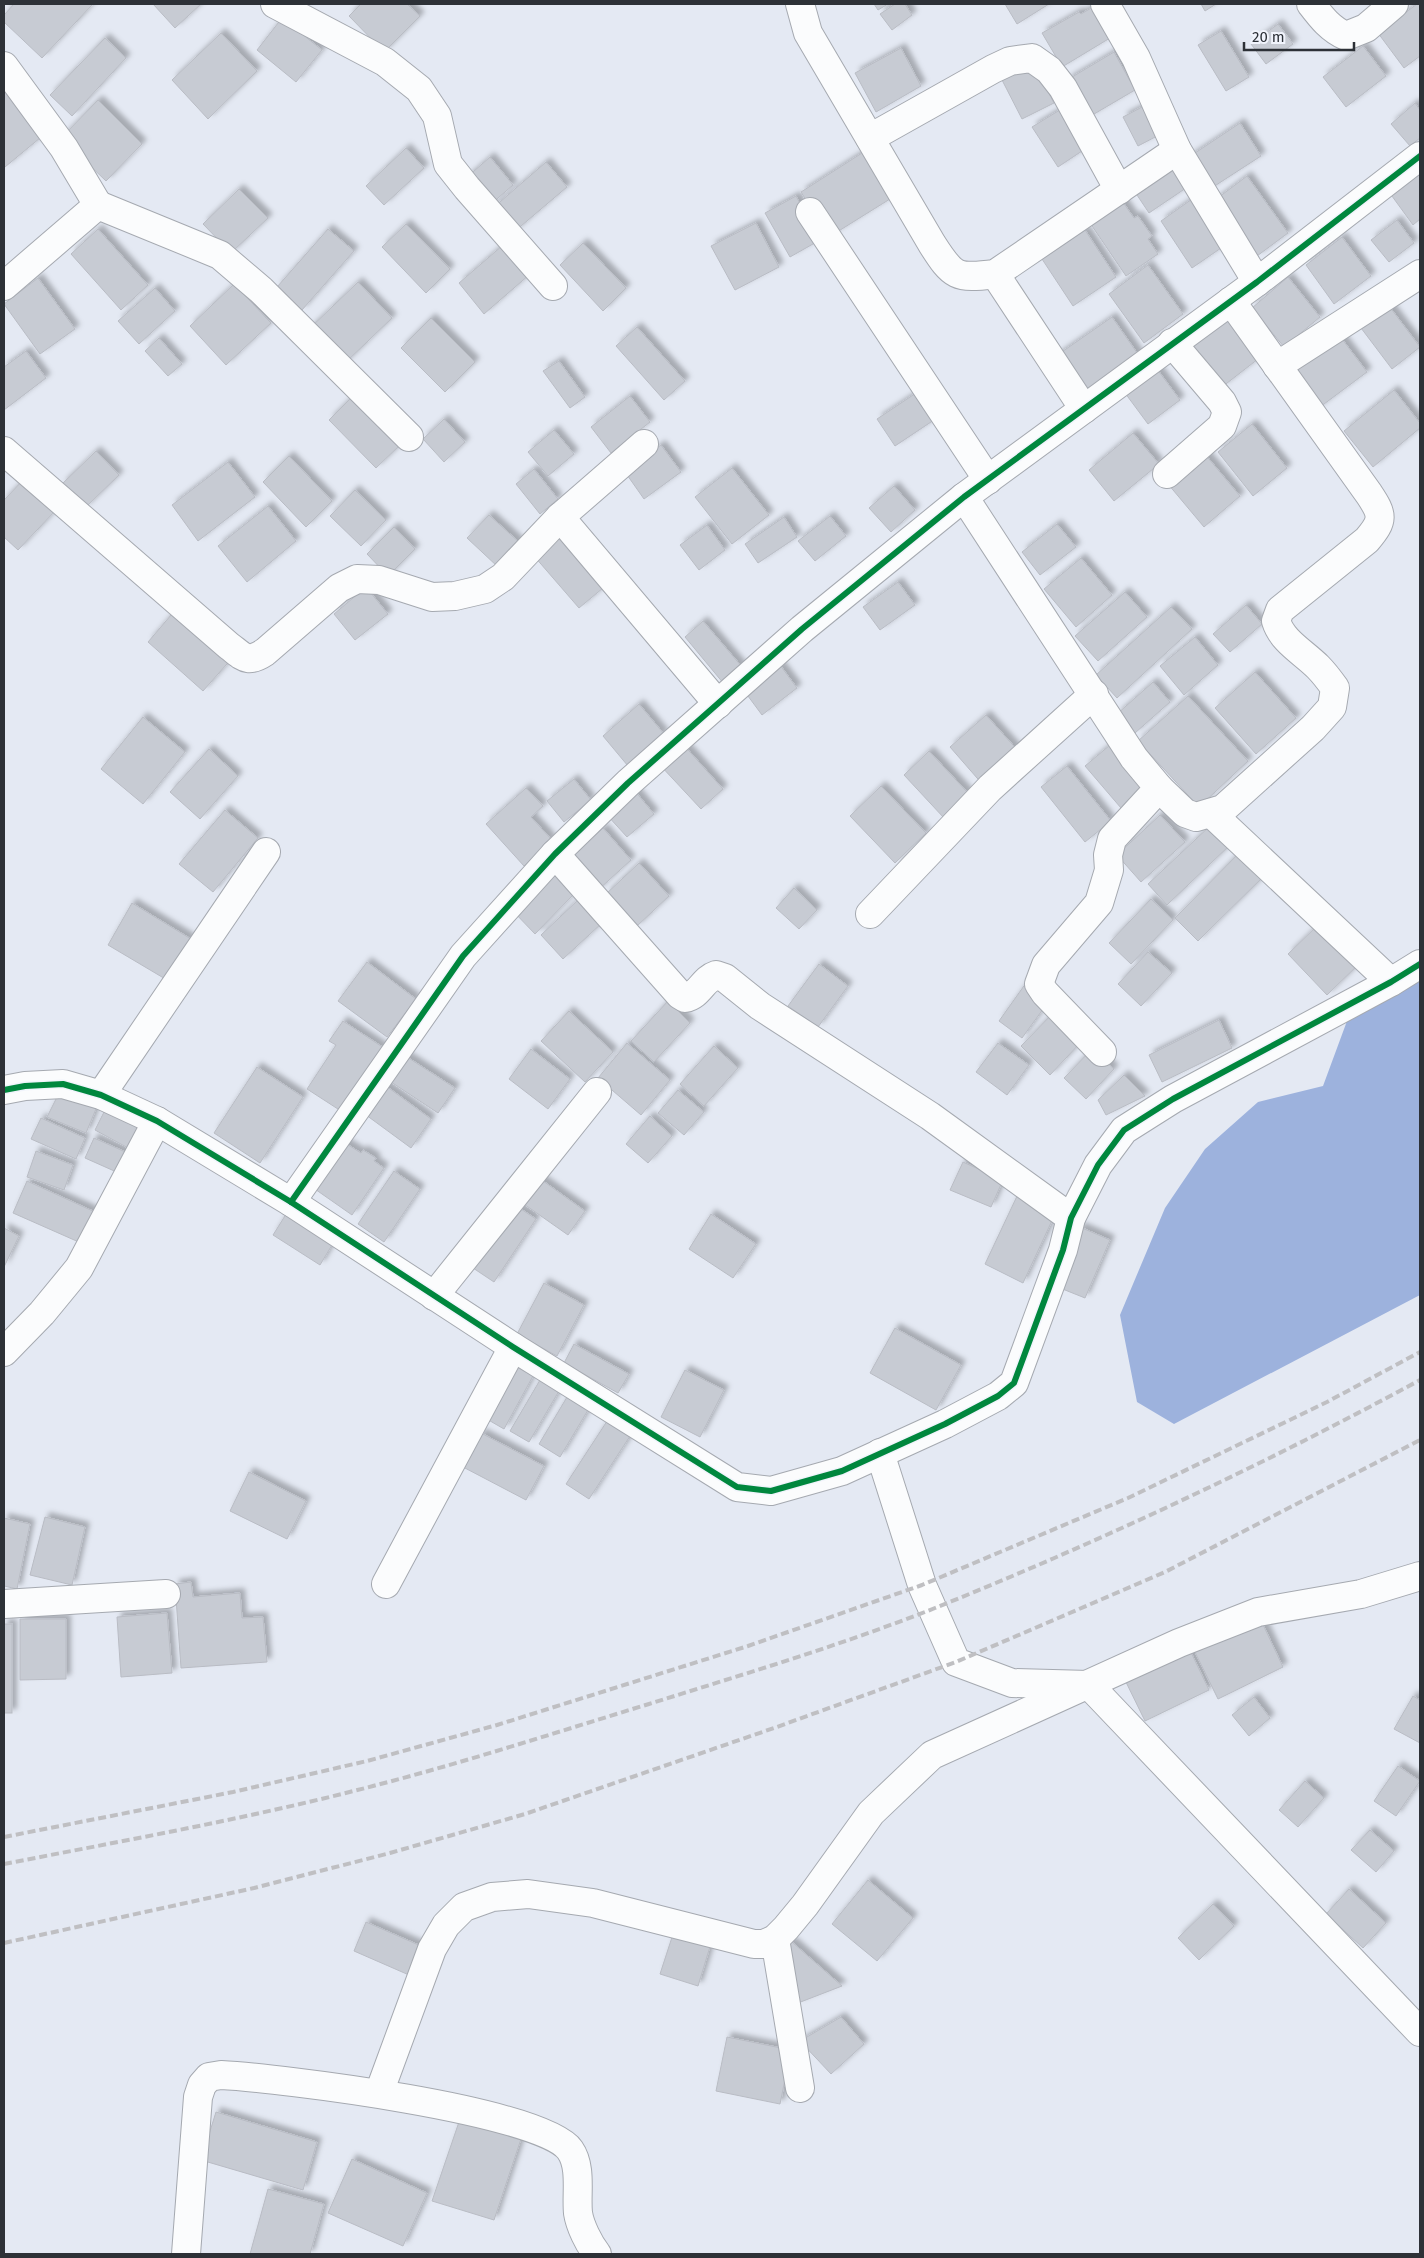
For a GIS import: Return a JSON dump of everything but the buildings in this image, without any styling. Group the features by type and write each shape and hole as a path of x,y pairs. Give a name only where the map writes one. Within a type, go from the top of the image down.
{"street":[{"path":"275,4 385,62 419,89 437,116 448,164 554,286"},
{"path":"800,4 808,33 948,269 958,275 974,277 995,274 1176,150"},
{"path":"1105,4 1136,58 1176,150 1257,282"},
{"path":"1311,4 1324,21 1337,32 1346,36 1366,28 1394,4"},
{"path":"870,138 993,69 1010,61 1032,58 1049,70 1063,88 1119,190"},
{"path":"4,66 64,148 98,205 220,255 261,290 409,437"},
{"path":"291,1202 463,956 555,854 628,783 802,629 964,497 1257,282 1420,156"},
{"path":"4,285 98,205"},
{"path":"810,212 988,480"},
{"path":"995,274 1084,409"},
{"path":"1277,366 1420,274"},
{"path":"964,497 1134,758 1159,788 1185,813 1196,817 1222,809 1313,728 1332,707 1336,688 1319,668 1285,638 1279,630 1276,621 1280,610 1367,540 1377,528 1381,517 1378,508 1369,494 1231,301"},
{"path":"1167,474 1222,426 1227,412 1222,402 1172,343"},
{"path":"4,451 229,646 246,659 251,659 265,652 338,588 357,579 379,580 432,597 455,596 485,589 503,576 560,517 644,444"},
{"path":"560,517 718,704"},
{"path":"870,914 990,788 1094,694"},
{"path":"1102,1052 1045,993 1039,984 1046,965 1099,903 1109,870 1108,855 1112,839 1159,788"},
{"path":"1212,813 1391,982"},
{"path":"101,1095 266,852"},
{"path":"555,854 680,995 685,998 691,997 711,976 716,974 725,978 760,1006 930,1116 1071,1218"},
{"path":"4,1090 25,1086 63,1084 101,1095 157,1121 291,1202 513,1347 737,1487 771,1492 842,1471 880,1454 953,1420 998,1396 1014,1383 1062,1250 1071,1218 1098,1165 1124,1130 1174,1099 1391,982 1420,964"},
{"path":"434,1296 597,1092"},
{"path":"4,1352 42,1314 79,1268 157,1121"},
{"path":"386,1584 513,1347"},
{"path":"880,1454 922,1585 956,1662 1012,1684 1089,1685 1420,2032"},
{"path":"379,2093 432,1949 446,1925 464,1907 492,1897 528,1894 593,1903 754,1944 764,1944 775,1939 805,1905 871,1812 932,1755 1179,1643 1258,1612 1361,1594 1420,1576"},
{"path":"4,1604 166,1594"},
{"path":"775,1939 800,2088"},
{"path":"186,2254 198,2097 202,2085 209,2077 221,2075 249,2076 379,2093 510,2121 559,2140 570,2149 576,2160 578,2215 592,2248 597,2254"}],"water":[{"path":"1420,973 1420,1295 1174,1424 1137,1402 1120,1315 1165,1208 1205,1149 1258,1102 1323,1086 1347,1021"}],"railway":[{"path":"4,1837 233,1792 367,1761 497,1725 748,1646 922,1585 1128,1498 1327,1402 1420,1352"},
{"path":"4,1864 235,1818 373,1786 442,1767 721,1682 829,1647 935,1608 1120,1529 1241,1472 1420,1380"},
{"path":"4,1943 254,1888 390,1853 525,1814 774,1728 956,1662 1165,1572 1420,1440"}],"cycle path":[{"path":"291,1202 463,956 555,854 628,783 802,629 964,497 1257,282 1420,156"},
{"path":"4,1090 25,1086 63,1084 101,1095 157,1121 291,1202 513,1347 737,1487 771,1491 842,1471 945,1424 998,1396 1014,1383 1063,1250 1071,1218 1098,1165 1124,1130 1173,1099 1391,982 1420,964"}]}
